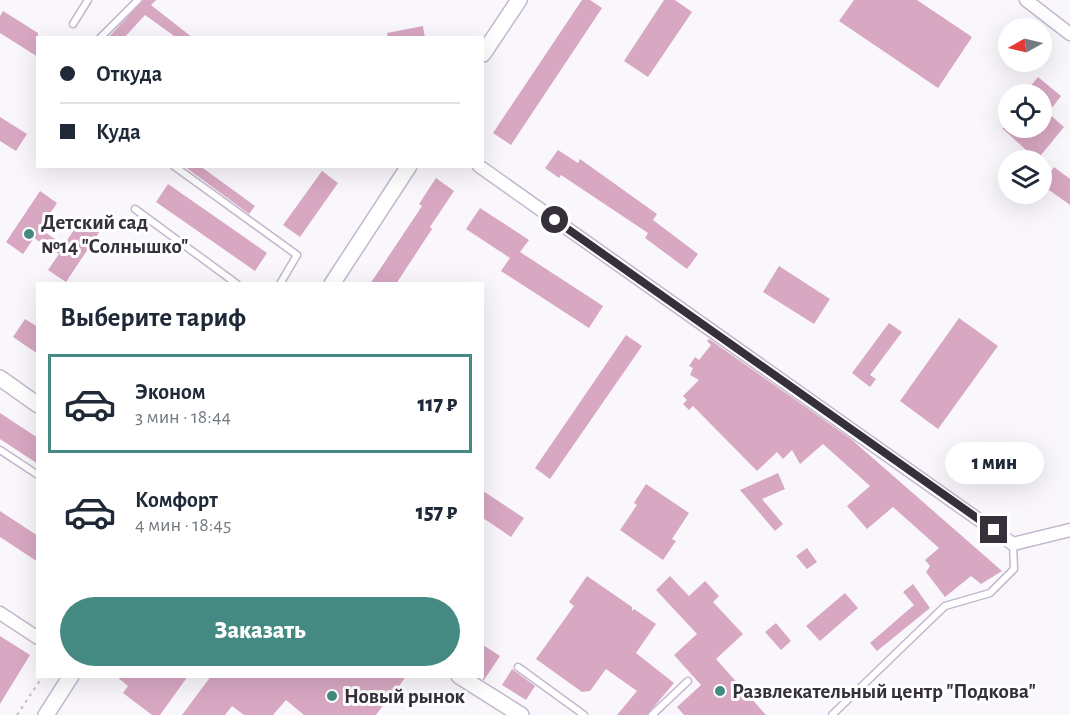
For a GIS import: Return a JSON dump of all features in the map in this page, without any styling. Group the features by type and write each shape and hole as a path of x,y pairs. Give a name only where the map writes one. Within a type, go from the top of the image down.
{"street":[{"path":"484,52 519,0"},
{"path":"1026,0 1070,34"},
{"path":"333,282 408,168"},
{"path":"482,168 1013,544 1070,530"},
{"path":"0,378 36,404"},
{"path":"0,613 36,637"},
{"path":"46,715 70,678"},
{"path":"462,678 521,715"}],"lane":[{"path":"74,24 88,0"},
{"path":"102,36 138,0"},
{"path":"177,168 297,255 281,282"},
{"path":"135,209 234,282"},
{"path":"225,282 228,277"},
{"path":"0,450 36,474"},
{"path":"832,715 945,606 990,593 1014,569 1013,544"},
{"path":"518,667 584,715"},
{"path":"652,715 688,681"}],"path":[{"path":"17,715 42,678"}],"building":[{"path":"143,0 156,0 151,5 190,36 174,36 145,15 126,36 110,36"},
{"path":"582,0 590,0 602,8 511,145 493,133"},
{"path":"664,0 675,0 692,12 648,77 624,61"},
{"path":"854,0 917,0 972,37 938,88 839,21"},
{"path":"3,11 38,33 36,56 0,33 0,16"},
{"path":"423,26 425,36 388,36 387,33"},
{"path":"1038,77 1046,84 1032,84"},
{"path":"1052,89 1061,96 1052,108"},
{"path":"1052,116 1064,127 1045,150 1026,150 1013,138 1052,138"},
{"path":"0,117 27,134 16,151 0,141"},
{"path":"558,150 578,163 580,159 657,214 653,220 698,254 687,269 645,238 648,233 561,175 559,178 545,168"},
{"path":"1054,167 1070,179 1070,205 1052,192"},
{"path":"187,168 203,168 255,206 249,214"},
{"path":"322,171 338,183 300,237 283,225"},
{"path":"436,178 454,191 397,282 371,282 422,206 419,204"},
{"path":"168,184 267,253 255,271 156,202"},
{"name":"Детский сад №14 \"Солнышко\"","path":"40,191 57,203 40,229 64,245 81,219 100,231 66,282 48,270 59,254 34,238 23,254 6,242"},
{"path":"480,208 529,240 520,252 603,306 589,328 501,271 510,258 466,229"},
{"path":"779,266 830,299 814,324 763,292"},
{"path":"959,318 998,346 938,429 900,401"},
{"path":"25,319 36,326 36,353 13,337"},
{"path":"889,323 902,332 870,375 876,379 870,387 852,373"},
{"path":"626,335 642,346 550,479 535,468"},
{"path":"709,339 851,439 1002,571 981,584 971,576 945,597 926,572 930,566 925,560 939,548 893,507 867,529 847,506 870,486 823,444 800,464 792,450 783,459 777,452 757,471 693,406 689,410 683,404 687,400 683,396 699,380 690,375 693,368 689,366 695,357 699,360 711,345 707,341"},
{"path":"0,413 36,437 36,463 0,439"},
{"path":"778,473 785,489 762,499 783,524 775,531 740,490"},
{"path":"646,484 689,513 672,539 676,541 663,560 620,530 637,505 634,503"},
{"path":"484,492 524,518 511,537 484,519"},
{"path":"0,511 36,535 36,561 0,537"},
{"path":"807,548 817,562 807,569 796,556"},
{"path":"587,576 632,607 632,611 634,609 656,624 636,653 674,683 647,715 617,715 637,691 606,669 590,691 582,692 536,659 574,606 569,602"},
{"path":"670,576 689,596 705,581 719,596 713,602 743,634 716,659 766,715 684,715 677,707 701,685 674,655 697,634 656,590"},
{"path":"913,584 930,608 877,651 870,643 914,605 903,592"},
{"path":"845,593 858,608 820,641 806,626"},
{"path":"776,623 791,641 781,650 765,632"},
{"path":"0,636 30,655 0,704"},
{"path":"484,646 500,656 483,680 484,678"},
{"path":"512,669 535,686 526,700 502,685"},
{"path":"118,678 187,678 160,715 152,715 123,693 128,686"},
{"name":"Новый рынок","path":"210,678 405,678 376,715 304,715 286,700 273,715 244,715 232,706 225,715 182,715"}],"place":[{"name":"Детский сад №14 \"Солнышко\"","path":"29,234"},
{"name":"Развлекательный центр \"Подкова\"","path":"720,691"},
{"name":"Новый рынок","path":"332,696"}],"route":[{"path":"555,220 994,530"}]}
